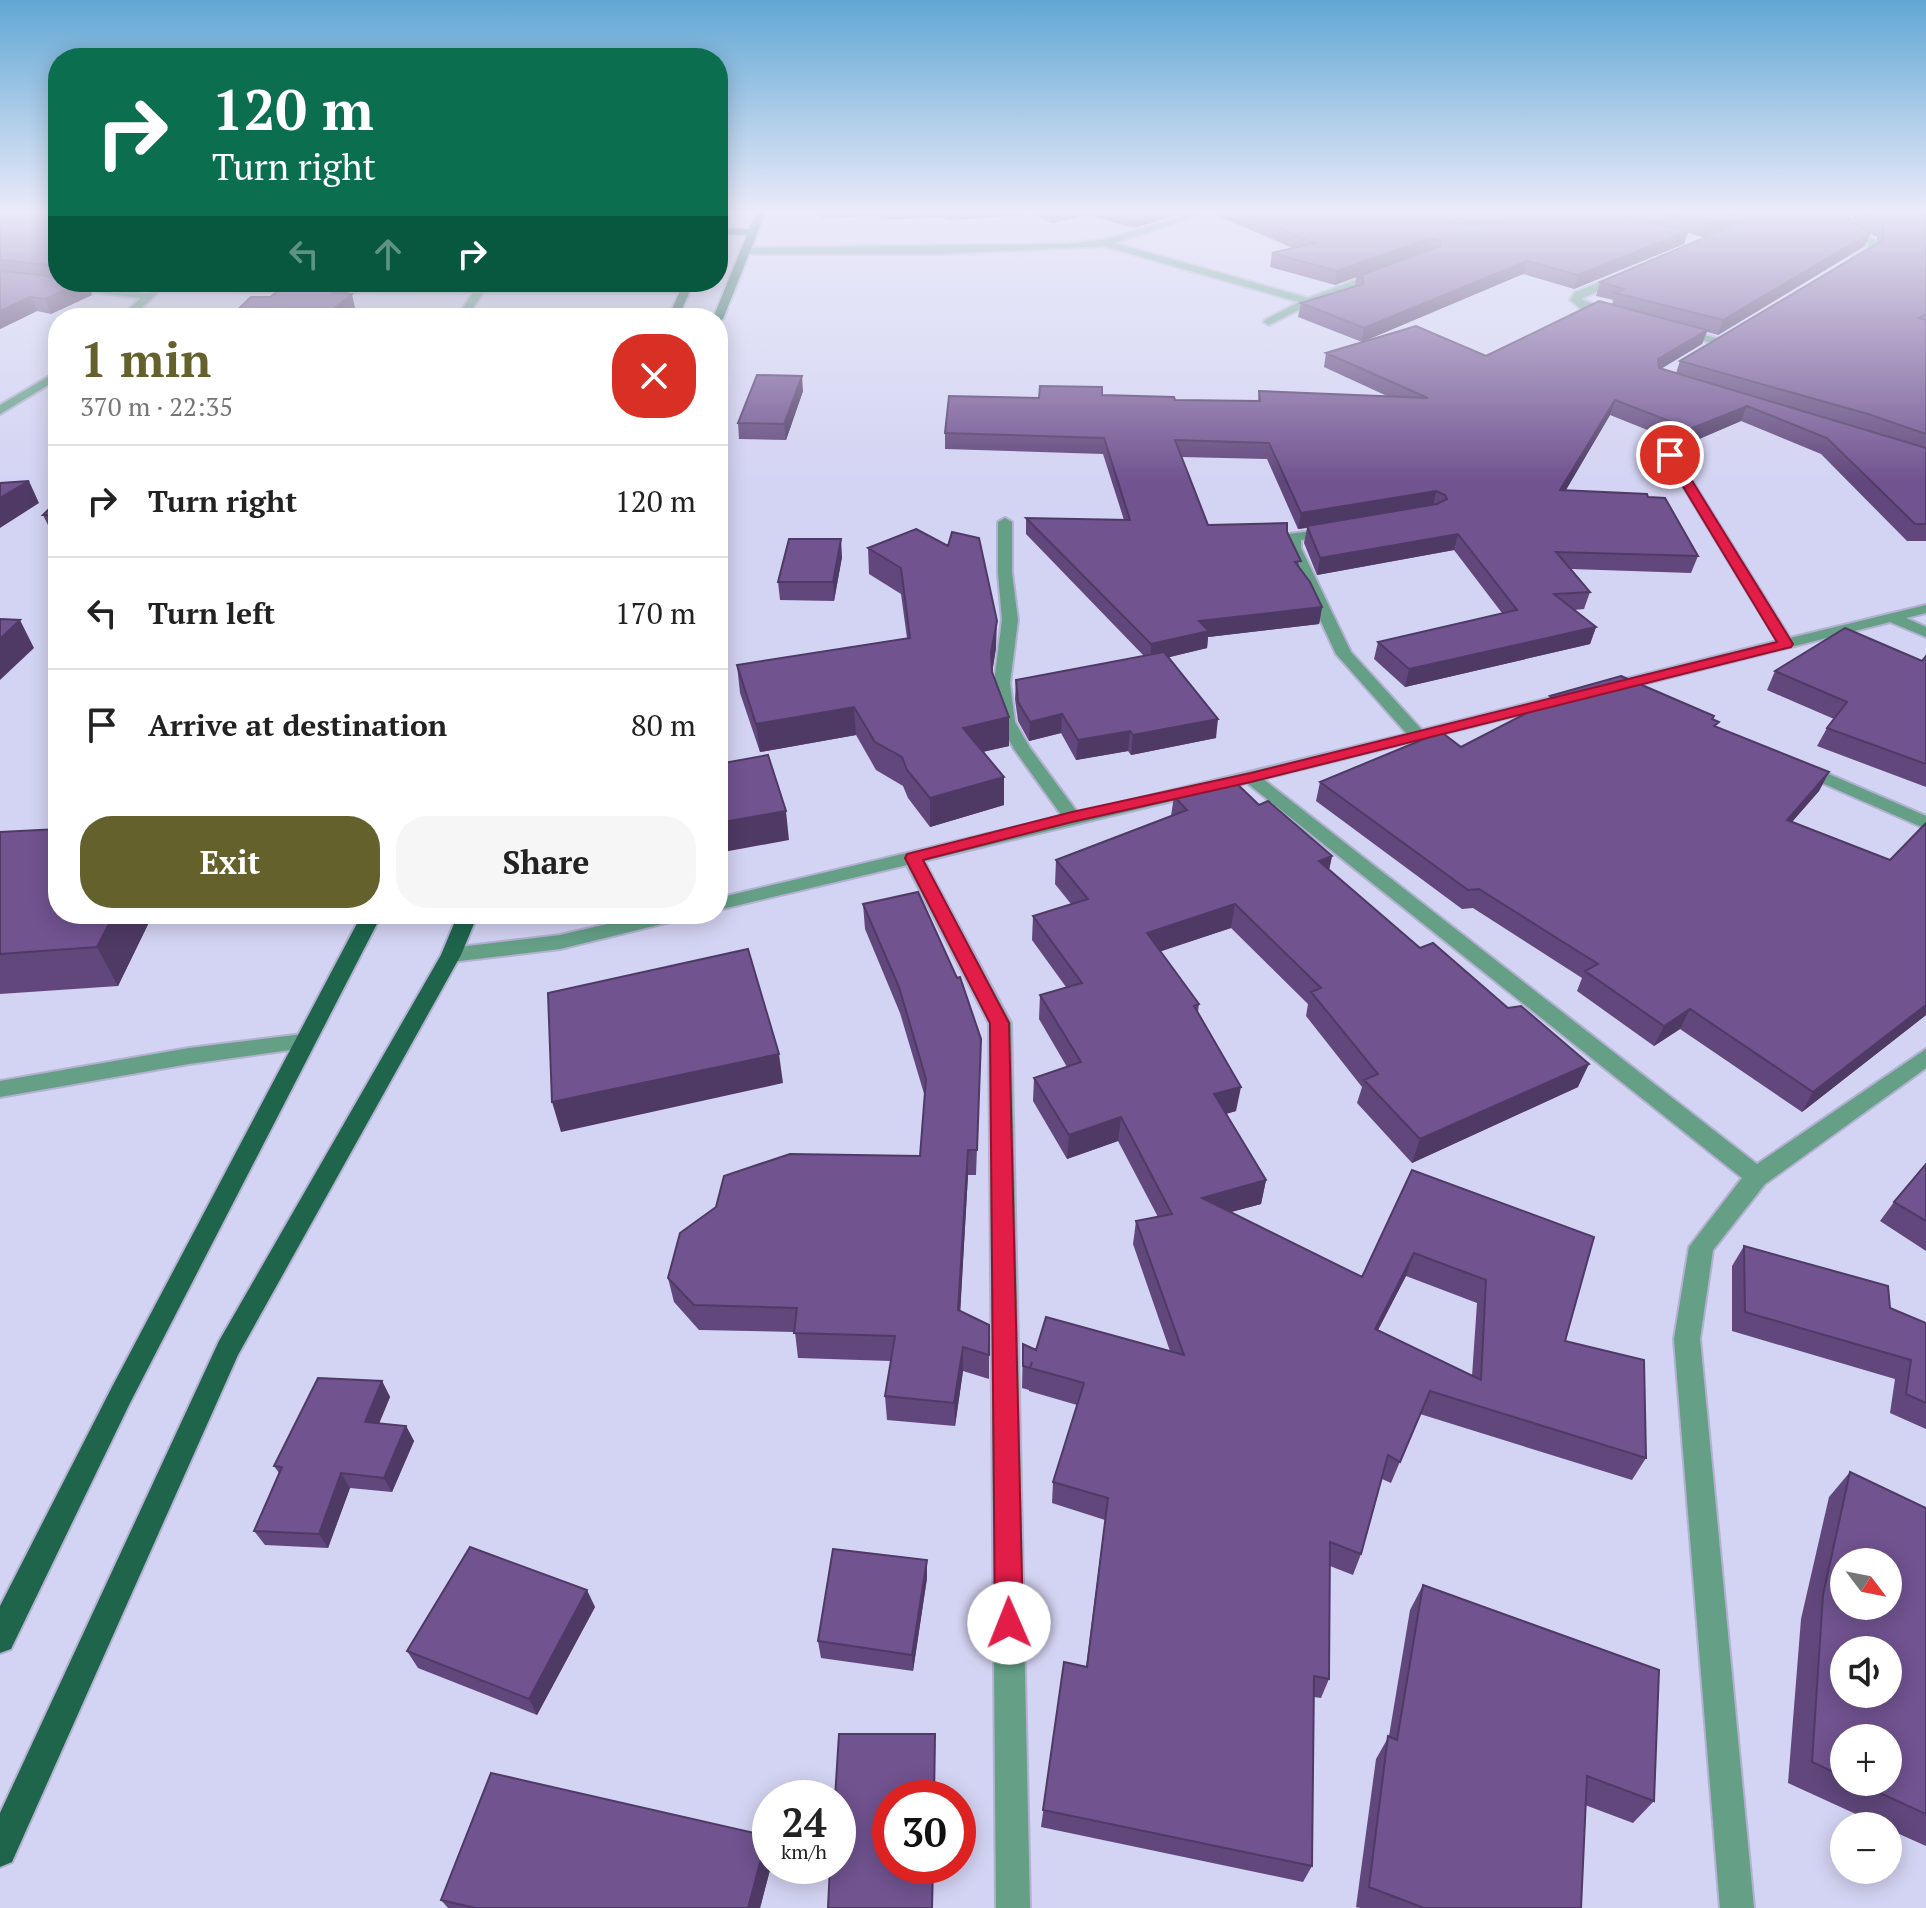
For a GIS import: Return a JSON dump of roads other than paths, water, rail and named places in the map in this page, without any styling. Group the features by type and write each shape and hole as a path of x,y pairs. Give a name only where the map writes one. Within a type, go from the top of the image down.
{"main road":[{"path":"0,1638 121,1395 367,924"},
{"path":"0,1850 228,1349 451,955 464,924"}],"street":[{"path":"1269,322 1304,303"},
{"path":"1580,303 1623,317"},
{"path":"1663,327 1710,344 1729,333"},
{"path":"0,410 48,380"},
{"path":"1670,455 1786,644"},
{"path":"1005,522 1005,573 1010,620 1002,683 1007,722 1022,749 1072,817"},
{"path":"1340,529 1294,537 1294,548 1344,654 1418,736"},
{"path":"728,902 1072,817 1251,778 1926,609"},
{"path":"1892,618 1926,632"},
{"path":"1618,686 1646,698"},
{"path":"1786,761 1926,823"},
{"path":"1251,778 1757,1177"},
{"path":"913,858 1000,1023 1013,1908"},
{"path":"451,955 560,942 636,924"},
{"path":"0,1089 189,1056 303,1042"},
{"path":"1737,1908 1687,1339 1701,1247 1757,1177 1926,1057"}]}
